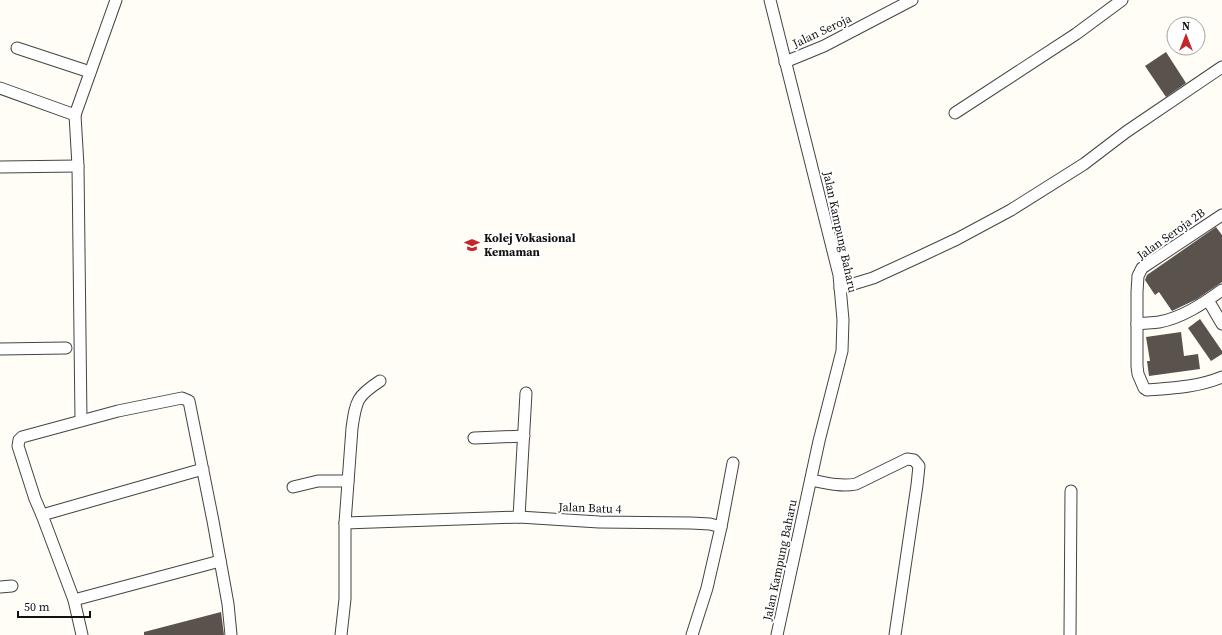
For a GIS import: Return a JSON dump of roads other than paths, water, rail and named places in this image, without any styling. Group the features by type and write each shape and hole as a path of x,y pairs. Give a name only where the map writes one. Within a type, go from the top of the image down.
{"street":[{"path":"81,420 78,166 75,115 116,0"},
{"name":"Jalan Kampung Baharu","path":"770,0 839,275 843,320 842,351 811,480 777,635"},
{"name":"Jalan Seroja","path":"785,62 831,42 912,0"},
{"path":"955,113 1076,34 1122,0"},
{"path":"17,48 90,72"},
{"path":"840,288 873,278 923,256 1011,210 1084,164 1126,132 1222,67"},
{"path":"0,88 75,115"},
{"path":"0,166 78,166"},
{"name":"Jalan Seroja 2B","path":"1137,324 1138,276 1142,268 1222,215"},
{"path":"1222,290 1208,300 1173,318 1160,322 1137,324 1137,366 1140,381 1145,390 1180,388 1209,382 1222,377"},
{"path":"1208,300 1222,324"},
{"path":"0,349 66,348"},
{"path":"341,635 345,599 345,523 354,412 358,400 364,391 380,381"},
{"path":"519,517 526,393"},
{"path":"82,635 74,600 35,499 18,446 19,440 22,437 81,420 185,398 190,402 195,436 203,469 228,604 231,635"},
{"path":"474,438 524,436"},
{"path":"811,480 851,485 907,459 914,460 919,466 894,635"},
{"path":"692,635 707,588 721,527 733,463"},
{"path":"42,515 203,469"},
{"path":"293,487 318,481 348,481"},
{"path":"1070,635 1071,491"},
{"name":"Jalan Batu 4","path":"345,523 519,517 599,522 691,523 710,524 721,527"},
{"path":"74,600 220,561"},
{"path":"0,587 12,586"}],"place":[{"name":"Kolej Vokasional Kemaman","path":"472,245"}]}
